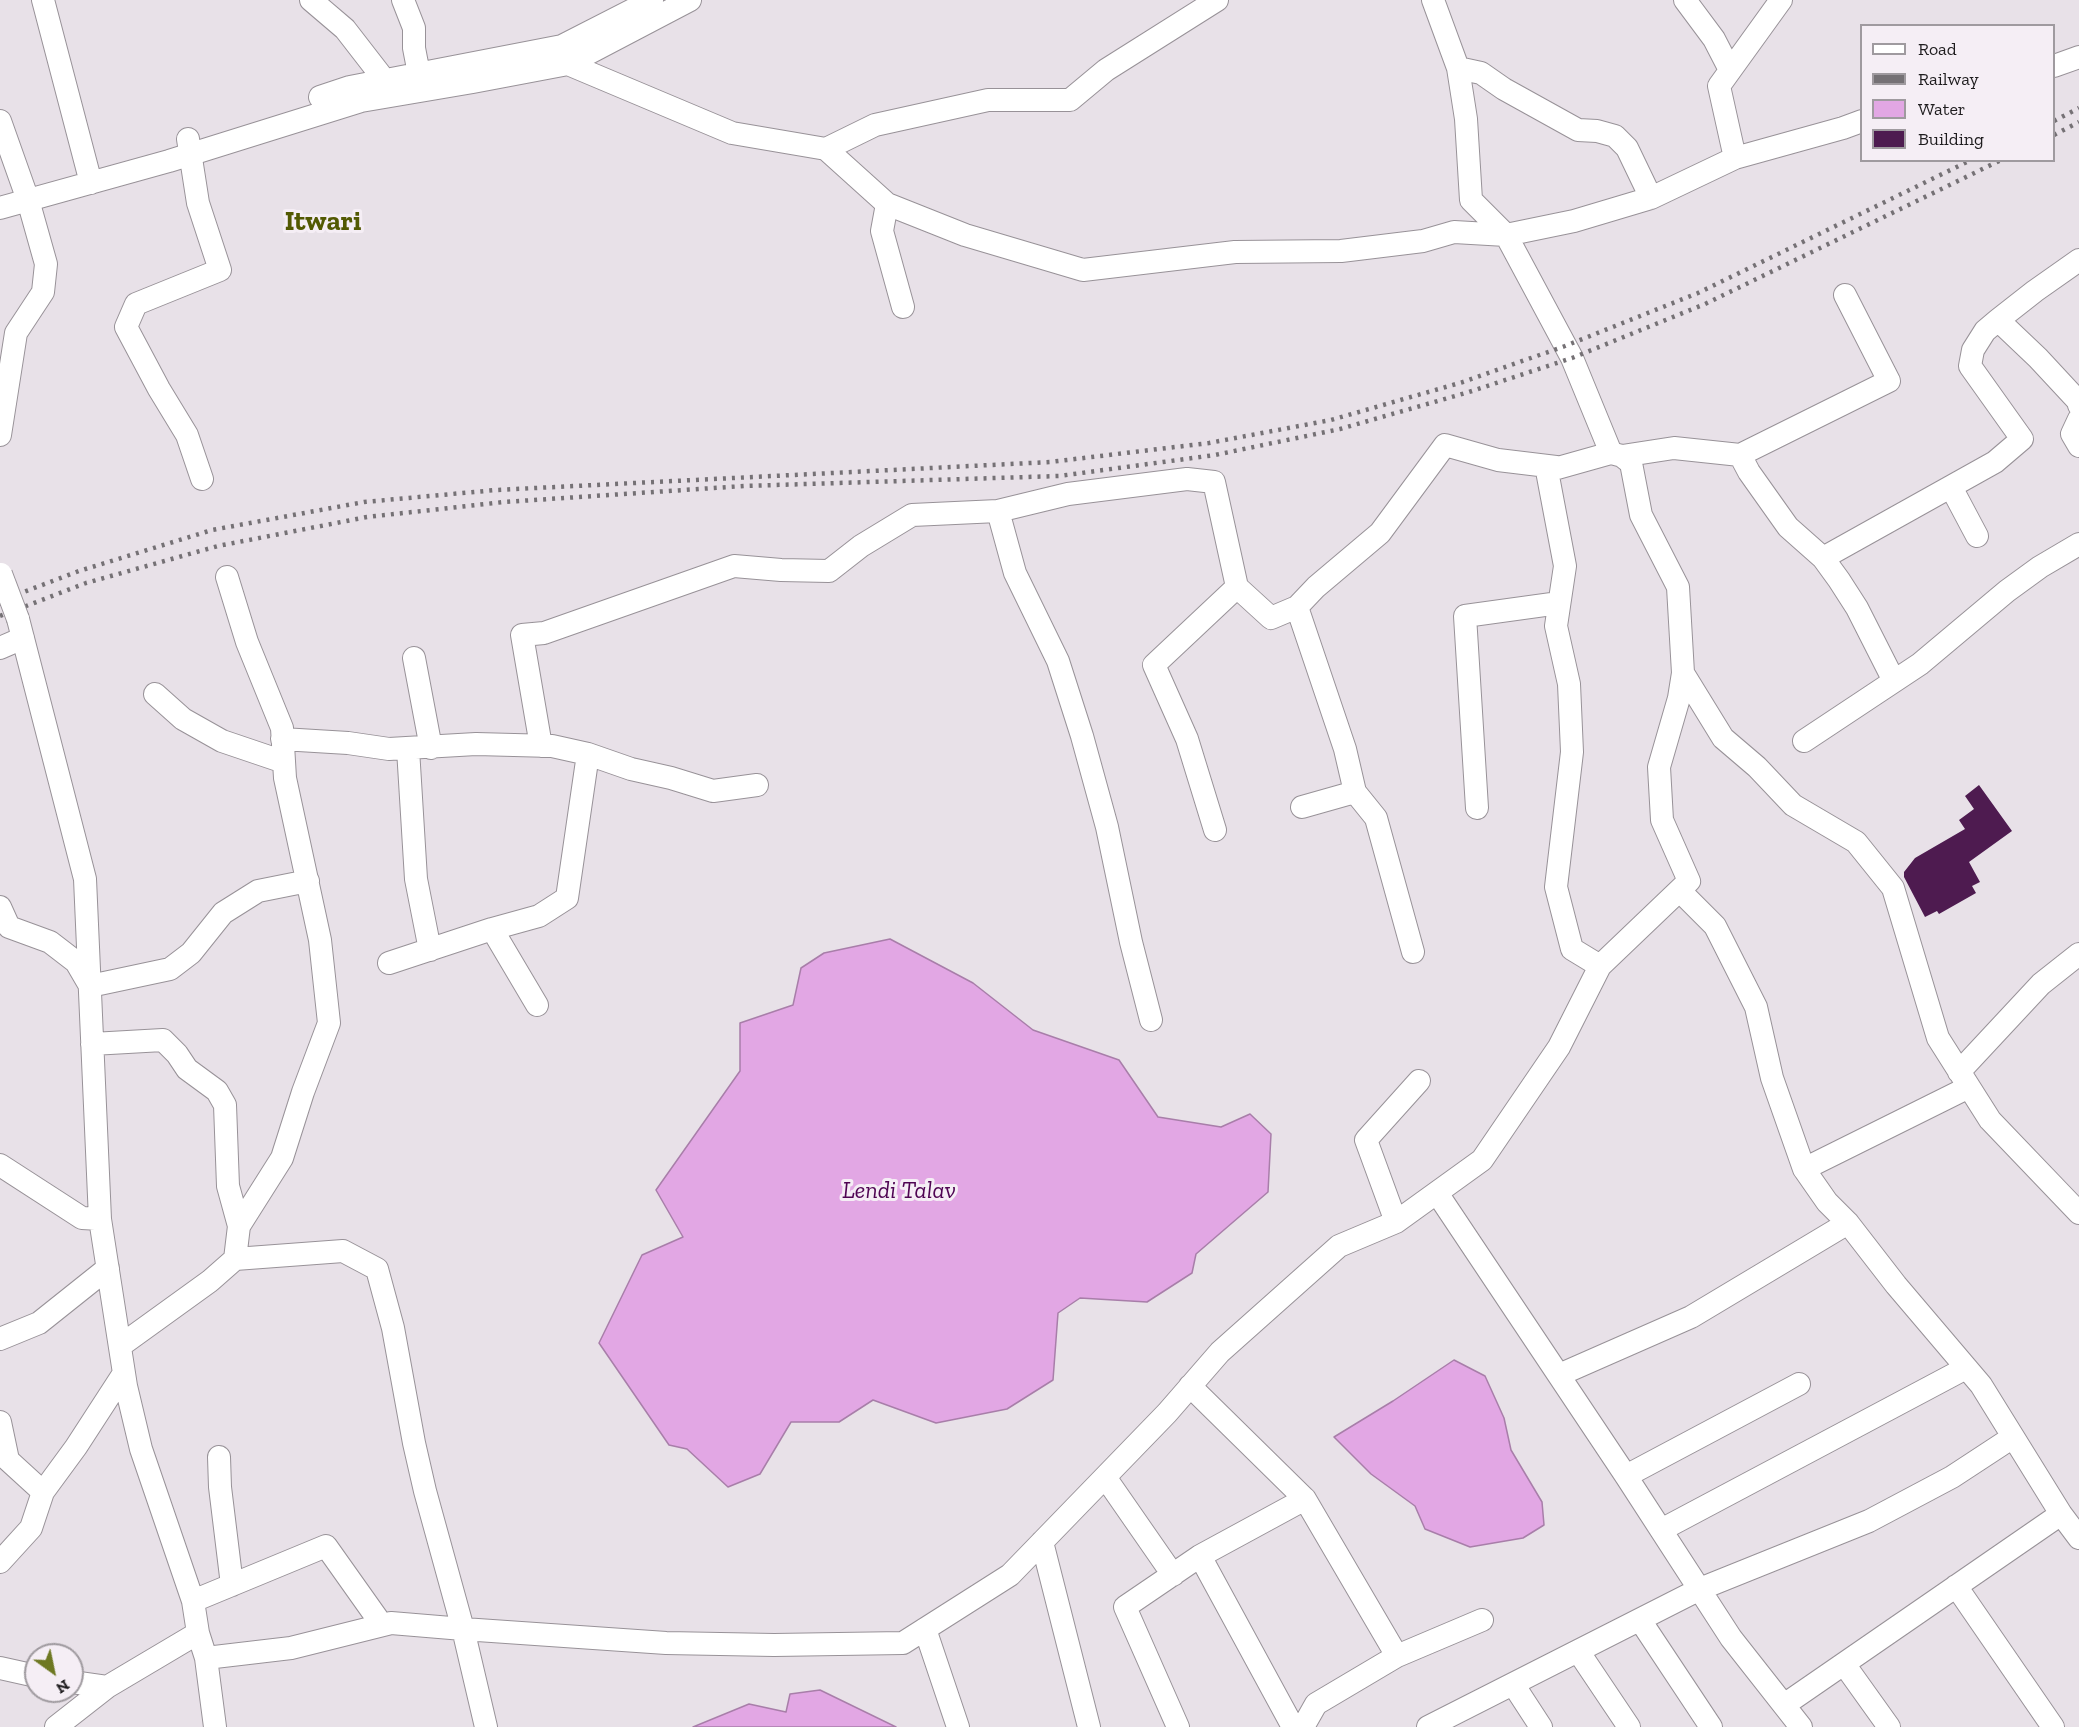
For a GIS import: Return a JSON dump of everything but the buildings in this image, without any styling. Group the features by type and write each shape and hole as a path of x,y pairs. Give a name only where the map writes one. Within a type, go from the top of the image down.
{"street":[{"path":"43,0 89,177"},
{"path":"311,0 345,29 391,88"},
{"path":"403,0 414,28 414,48 419,74"},
{"path":"391,88 419,74 565,55 652,0"},
{"path":"0,208 26,195 251,127 350,87 391,88 565,55 690,0"},
{"path":"826,149 875,125 941,109 988,100 1070,100 1106,70 1217,0"},
{"path":"206,1658 291,1648 391,1623 666,1643 774,1645 903,1643 1010,1575 1105,1477 1220,1352 1339,1246 1396,1222 1482,1160 1559,1047 1600,966 1689,881 1662,820 1659,767 1679,698 1683,673 1678,587 1641,515 1631,463 1616,455 1572,358 1506,236 1471,200 1466,119 1458,68 1433,0"},
{"path":"1685,0 1714,39 1730,70"},
{"path":"1735,158 1719,86 1781,0"},
{"path":"565,55 732,133 826,149 887,204 965,235 1083,270 1235,252 1341,251 1423,241 1454,232 1506,236 1574,221 1651,198 1735,158 1860,122"},
{"path":"2055,66 2079,57"},
{"path":"1458,68 1481,73 1504,89 1578,130 1597,131 1615,136 1627,148 1651,198"},
{"path":"0,121 26,195 46,264 43,292 16,333 0,435"},
{"path":"190,146 198,203 220,270 136,304 126,327 187,435 202,479"},
{"path":"0,194 26,195"},
{"path":"887,204 882,231 903,307"},
{"path":"1823,558 1995,462 2022,439 1970,366 1972,351 1985,331 1998,320 2035,291 2078,263"},
{"path":"1600,966 1572,949 1556,886 1572,752 1569,684 1556,626 1565,566 1547,471 1556,467 1616,455 1674,448 1740,456 1890,381 1845,295"},
{"path":"1998,320 2038,358 2078,401 2079,405"},
{"path":"2079,419 2072,434 2079,446"},
{"path":"541,746 522,635 544,633 735,566 829,571 861,546 912,515 998,511 1068,494 1187,479 1214,482 1237,588 1271,618 1297,607 1316,587 1380,533 1444,445 1498,460 1556,467"},
{"path":"1740,456 1788,527 1823,558 1857,608 1894,681"},
{"path":"1951,487 1977,536"},
{"path":"998,511 1015,573 1058,661 1082,736 1107,827 1150,1020"},
{"path":"1804,741 1920,664 2007,591 2040,567 2079,544"},
{"path":"1,569 21,628 86,879 100,1220 124,1373 141,1449 193,1601 198,1633 206,1658 215,1727"},
{"path":"227,577 247,642 282,728 285,778 320,940 329,1023 303,1092 282,1158 239,1226"},
{"path":"1215,830 1187,739 1154,665 1237,588"},
{"path":"1477,808 1465,616 1559,603"},
{"path":"1297,607 1345,749 1355,792 1376,818 1413,952"},
{"path":"0,648 21,628"},
{"path":"414,658 431,748"},
{"path":"1683,673 1723,738 1757,767 1793,805 1856,842 1893,888 1938,1038 1990,1120 2079,1214"},
{"path":"155,694 183,719 222,741 284,762"},
{"path":"282,739 348,743 389,749 476,744 552,746 588,754 631,770 671,778 713,791 757,785"},
{"path":"408,749 416,879 430,951"},
{"path":"389,963 538,916 567,898 588,754"},
{"path":"1302,807 1355,792"},
{"path":"90,986 170,969 191,953 223,913 258,891 308,880"},
{"path":"1680,891 1715,926 1756,1007 1772,1078 1804,1169 1827,1202 1848,1223 1896,1286 1981,1385 2061,1514 2079,1538"},
{"path":"0,907 9,927 50,942 76,962 90,986"},
{"path":"492,929 537,1005"},
{"path":"1804,1169 1964,1079 2041,984 2079,954"},
{"path":"92,1044 163,1040 177,1054 187,1069 217,1091 225,1105 228,1186 239,1226 235,1259"},
{"path":"1396,1222 1366,1140 1419,1081"},
{"path":"0,1165 82,1218 100,1220"},
{"path":"1437,1192 1731,1638 1801,1727"},
{"path":"1559,1375 1691,1317 1848,1223"},
{"path":"120,1346 210,1281 235,1259 343,1251 376,1269 393,1329 425,1491 463,1629 486,1727"},
{"path":"0,1340 39,1323 108,1268"},
{"path":"1661,1530 1966,1368"},
{"path":"0,1562 31,1528 43,1492 76,1447 124,1373"},
{"path":"1626,1476 1799,1384"},
{"path":"1190,1386 1305,1499 1397,1656"},
{"path":"0,1422 8,1460 43,1492"},
{"path":"1428,1727 1700,1589 1869,1521 1952,1477 2013,1437"},
{"path":"219,1457 220,1486 232,1585"},
{"path":"1105,1477 1173,1575"},
{"path":"1178,1727 1125,1607 1200,1556 1305,1499"},
{"path":"1784,1705 2061,1514"},
{"path":"1042,1542 1089,1727"},
{"path":"193,1601 326,1546 382,1625"},
{"path":"1200,1556 1293,1727"},
{"path":"1956,1586 2053,1727"},
{"path":"1303,1727 1316,1704 1397,1656 1482,1620"},
{"path":"1640,1620 1711,1727"},
{"path":"925,1629 958,1727"},
{"path":"56,1727 107,1687 198,1633"},
{"path":"1578,1651 1629,1727"},
{"path":"1844,1664 1889,1727"},
{"path":"0,1668 24,1673"},
{"path":"84,1684 107,1687"},
{"path":"1513,1684 1541,1727"}],"water":[{"name":"Lendi Talav","path":"890,939 973,983 1033,1030 1119,1060 1158,1117 1221,1127 1250,1114 1271,1134 1268,1192 1196,1254 1192,1273 1147,1302 1080,1298 1058,1313 1053,1380 1007,1409 936,1423 873,1400 839,1422 791,1422 760,1474 728,1487 687,1449 669,1445 599,1343 642,1255 683,1237 656,1190 740,1071 740,1023 793,1005 801,968 824,953"},
{"path":"1454,1360 1485,1376 1504,1418 1511,1450 1542,1502 1544,1525 1523,1538 1470,1547 1425,1529 1415,1506 1371,1474 1334,1437"},
{"path":"820,1690 896,1727 693,1727 749,1704 786,1712 790,1694"}],"railway":[{"path":"2055,120 2079,108"},
{"path":"2055,134 2079,122"},
{"path":"0,601 79,571 212,530 364,502 496,490 1050,462 1209,443 1331,420 1463,382 1565,346 1698,293 1967,162"},
{"path":"0,616 86,583 218,546 367,517 504,502 744,486 1059,476 1215,455 1340,429 1469,392 1572,358 1705,304 1997,162"}],"district":[{"name":"Itwari","path":"323,222"}]}
